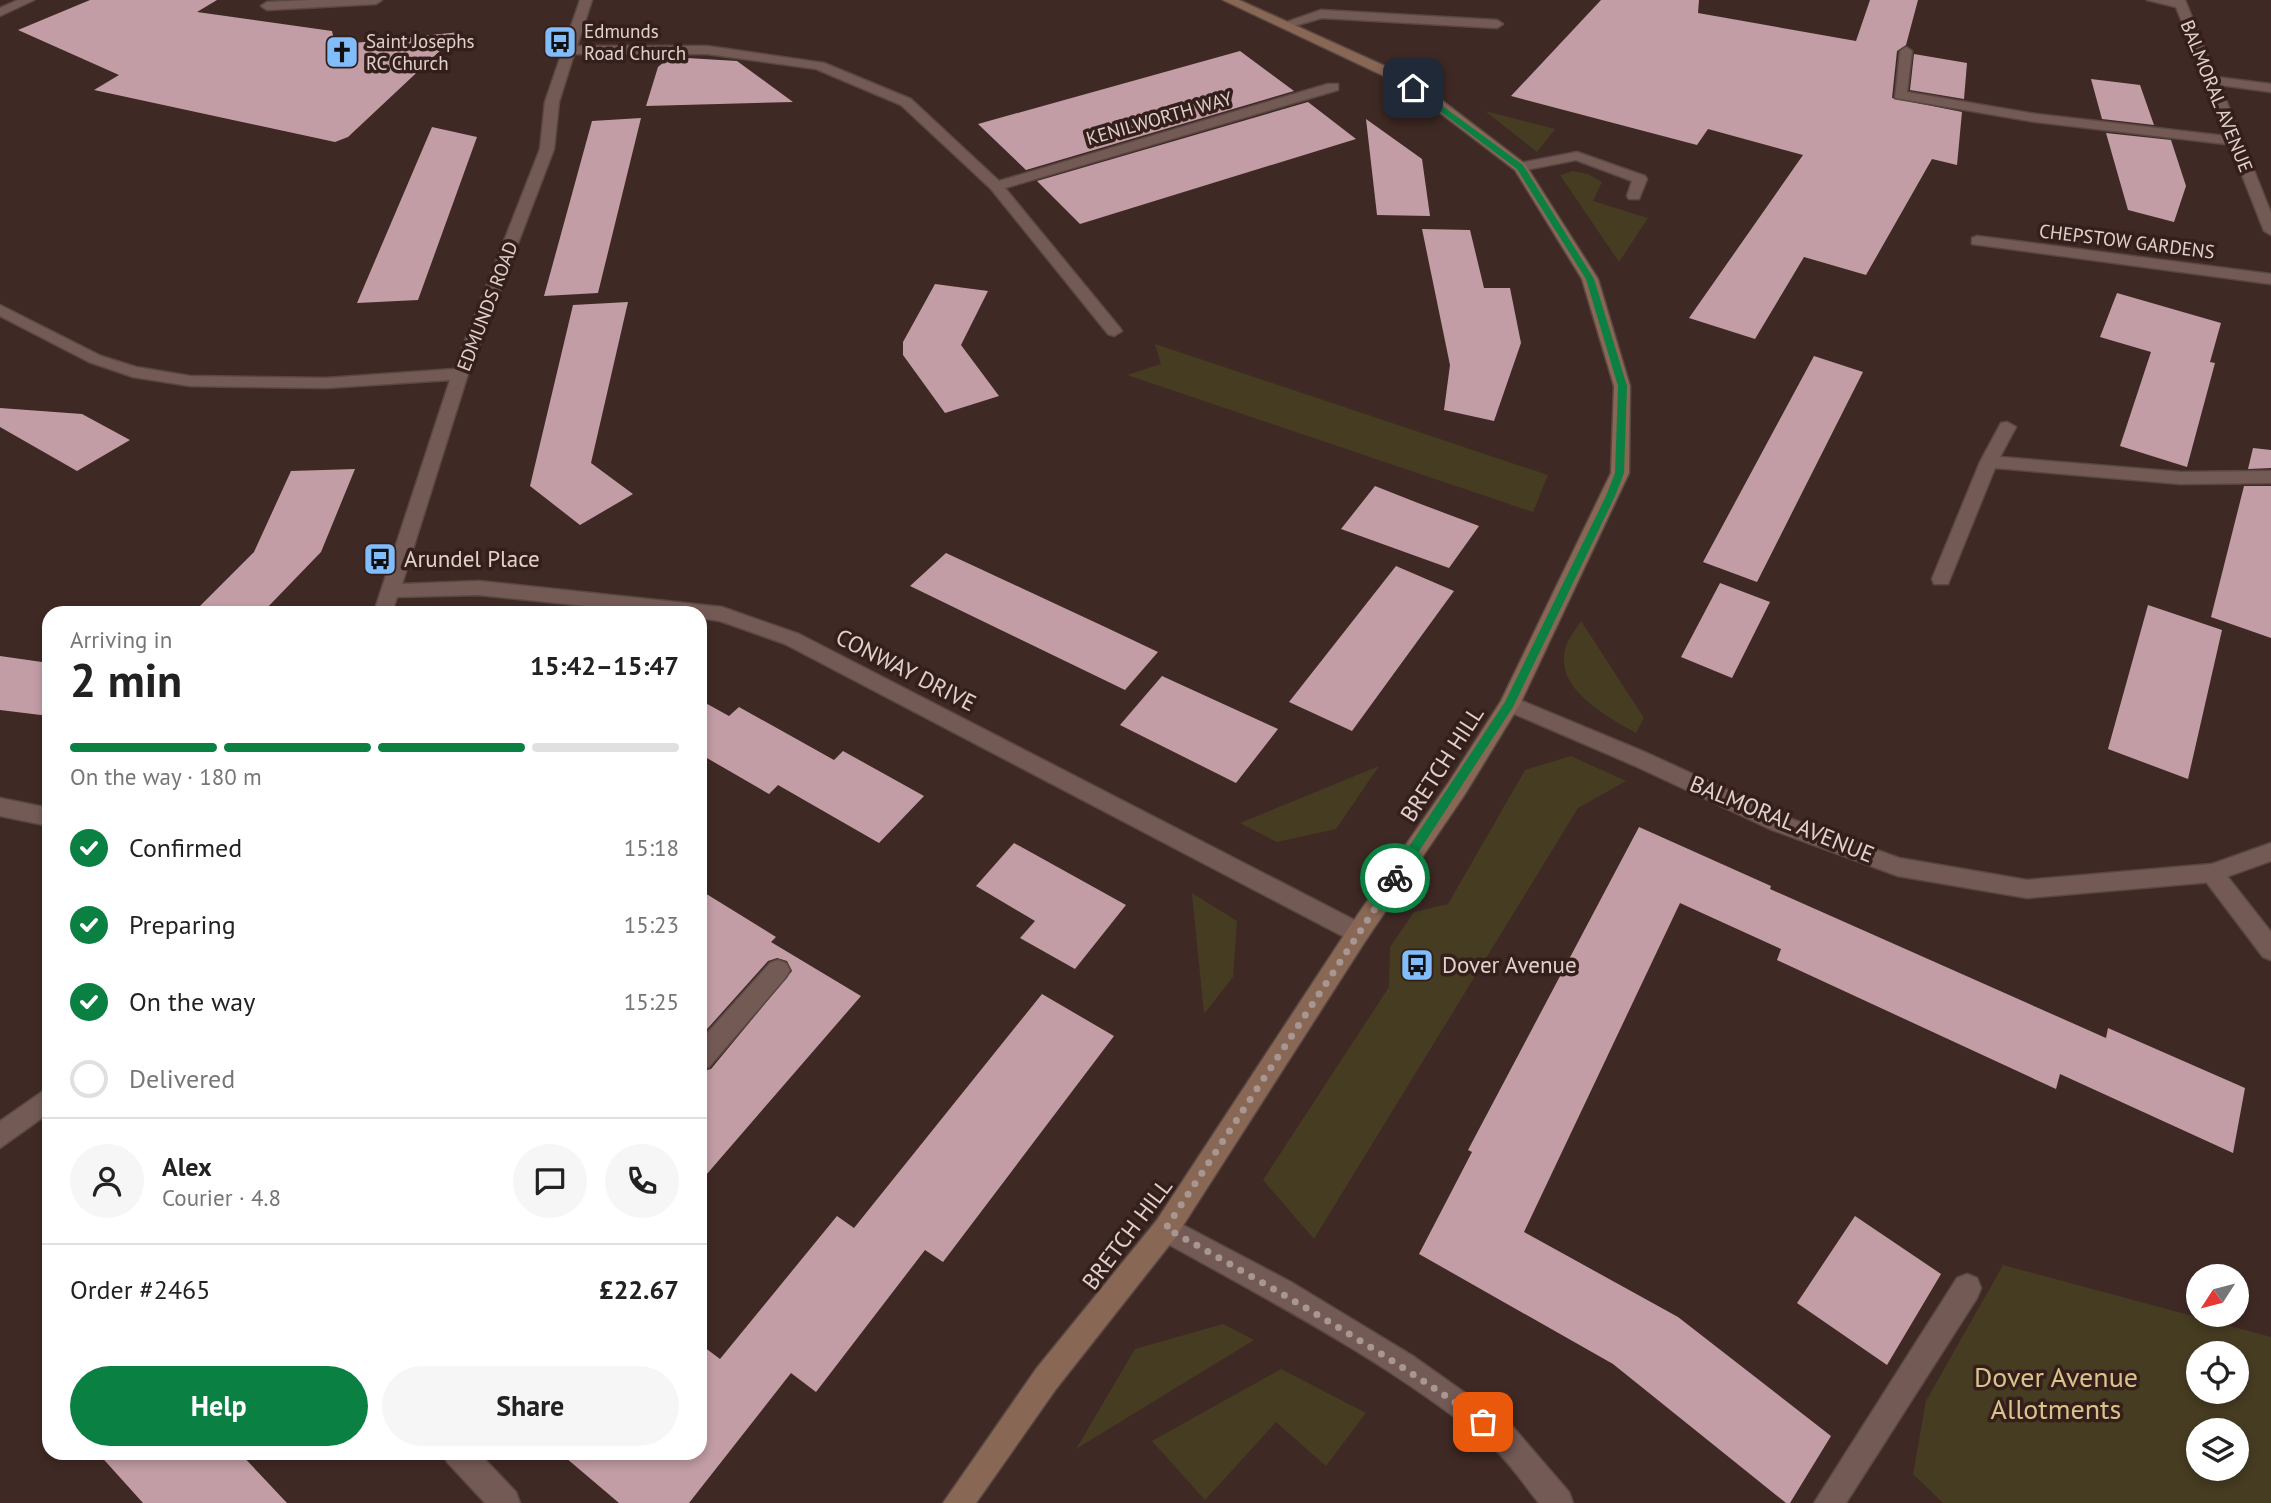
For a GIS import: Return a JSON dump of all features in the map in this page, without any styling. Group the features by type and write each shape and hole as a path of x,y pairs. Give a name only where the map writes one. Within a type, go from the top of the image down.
{"street":[{"path":"0,12 28,0"},
{"path":"267,6 376,0"},
{"name":"EDMUNDS ROAD","path":"385,606 460,374 547,149 552,102 586,0"},
{"name":"BRETCH HILL","path":"958,1503 1046,1379 1166,1228 1358,933 1457,788 1510,704 1620,473 1622,386 1590,279 1520,167 1435,102 1391,74 1287,24 1229,0"},
{"path":"2152,0 2180,2"},
{"name":"BALMORAL AVENUE","path":"2180,2 2271,231"},
{"path":"1287,24 1321,14 1497,24"},
{"path":"571,50 707,50 819,66 906,102 996,186 1114,331"},
{"path":"1906,51 1900,95 2036,118 2234,141"},
{"path":"2209,80 2271,88"},
{"name":"KENILWORTH WAY","path":"996,186 1333,87"},
{"path":"1520,167 1577,156 1640,180 1634,196"},
{"name":"CHEPSTOW GARDENS","path":"1977,241 2271,279"},
{"path":"0,310 95,359 133,372 178,379 326,383 460,374"},
{"path":"1941,579 1989,462 2007,427"},
{"path":"1989,462 2181,478 2271,477"},
{"name":"CONWAY DRIVE","path":"391,591 479,588 647,606"},
{"name":"CONWAY DRIVE","path":"707,612 722,614 792,639 1358,933"},
{"name":"BALMORAL AVENUE","path":"1510,704 1640,759 1778,823 1898,867 2027,889 2212,873 2271,852"},
{"path":"0,807 42,816"},
{"path":"2212,873 2271,950"},
{"path":"707,1051 778,970"},
{"path":"0,1136 42,1103"},
{"path":"1166,1228 1281,1292 1403,1366 1503,1437 1558,1503"},
{"path":"1829,1503 1967,1288"},
{"path":"465,1460 505,1503"}],"green space":[{"path":"1485,111 1555,129 1537,152"},
{"path":"1573,171 1588,174 1602,182 1593,201 1648,218 1619,262 1560,175"},
{"path":"1155,344 1548,475 1533,512 1127,375 1161,364"},
{"path":"1581,621 1644,718 1636,733 1586,701 1568,678 1564,664 1565,650"},
{"path":"1571,756 1626,781 1578,808 1314,1239 1263,1180 1389,987 1390,947 1414,912 1448,904 1525,770"},
{"path":"1379,766 1336,829 1277,842 1240,823"},
{"path":"1192,893 1237,921 1233,977 1204,1014"},
{"name":"Dover Avenue Allotments","path":"2003,1265 2186,1314 2186,1327 2234,1327 2271,1337 2271,1503 1943,1503 1913,1474 1926,1401"},
{"path":"1223,1324 1254,1340 1076,1449 1135,1349"},
{"path":"1281,1369 1366,1413 1326,1466 1276,1422 1205,1500 1152,1441"}],"building":[{"path":"90,0 217,0 197,12 332,31 335,45 460,32 348,137 335,142 94,90 119,75 18,30"},
{"path":"1601,0 1699,0 1698,13 1856,41 1870,0 1918,0 1906,45 1897,51 1892,98 1962,112 1957,165 1932,159 1866,275 1804,257 1755,339 1689,318 1803,155 1708,129 1697,145 1511,96"},
{"path":"1240,51 1294,91 1026,170 978,124"},
{"path":"1914,54 1967,63 1964,99 1910,90"},
{"path":"670,57 737,61 793,102 646,106 658,67"},
{"path":"2091,79 2140,85 2154,125 2102,119"},
{"path":"1308,102 1356,139 1080,224 1037,181"},
{"path":"641,118 598,293 544,296 592,121"},
{"path":"1366,119 1422,159 1430,216 1377,215"},
{"path":"432,127 477,137 418,300 357,303"},
{"path":"2106,133 2171,140 2186,186 2174,222 2128,210"},
{"path":"1422,229 1470,230 1484,288 1510,288 1521,343 1494,421 1444,410 1450,365"},
{"path":"935,284 988,291 961,345 999,396 945,413 903,355 903,342"},
{"path":"2117,293 2221,323 2210,362 2215,363 2187,467 2120,446 2151,352 2100,337"},
{"path":"628,302 591,463 633,494 580,525 530,486 573,305"},
{"path":"1814,356 1863,372 1757,582 1703,562"},
{"path":"0,408 82,414 130,440 77,471 0,427"},
{"path":"2253,448 2271,450 2271,468 2248,469"},
{"path":"355,469 321,552 269,606 200,606 254,552 291,471"},
{"path":"1375,486 1479,526 1449,568 1341,529"},
{"path":"2244,486 2271,486 2271,638 2211,617"},
{"path":"946,553 1158,652 1125,690 910,586"},
{"path":"1396,566 1454,591 1352,731 1289,702"},
{"path":"1720,583 1770,602 1732,678 1681,657"},
{"path":"2148,605 2222,630 2188,779 2108,749"},
{"path":"0,656 42,662 42,715 0,710"},
{"path":"1162,676 1278,729 1236,783 1120,725"},
{"path":"707,704 729,716 739,707 834,760 843,751 924,796 879,843 778,785 769,794 707,758"},
{"path":"1639,827 1771,886 1770,889 2106,1038 2108,1028 2245,1088 2233,1153 2060,1074 2056,1089 1777,960 1781,949 1680,903 1524,1232 1678,1317 1831,1436 1790,1503 1786,1503 1613,1364 1419,1254 1472,1152 1468,1150"},
{"path":"1014,843 1126,905 1075,969 1020,938 1035,921 976,886"},
{"path":"707,894 776,937 771,942 861,996 707,1174 707,1070 711,1069 792,971 787,961 777,958 768,961 707,1029"},
{"path":"1042,994 1114,1036 943,1262 925,1250 816,1392 791,1373 689,1503 619,1503 568,1460 707,1460 707,1349 720,1359 837,1216 854,1228"},
{"path":"1855,1216 1941,1274 1887,1365 1797,1303"},
{"path":"104,1460 247,1460 287,1503 143,1503"}],"way so far":[{"path":"1395,878 1166,1228 1281,1292 1403,1366 1483,1422"}],"place":[{"name":"Edmunds Road Church","path":"560,42"},
{"name":"Saint Josephs RC Church","path":"342,52"},
{"name":"Arundel Place","path":"380,559"},
{"name":"Dover Avenue","path":"1417,965"}],"route":[{"path":"1395,878 1457,788 1510,704 1611,496 1620,473 1622,386 1590,279 1520,167 1413,88"}]}
